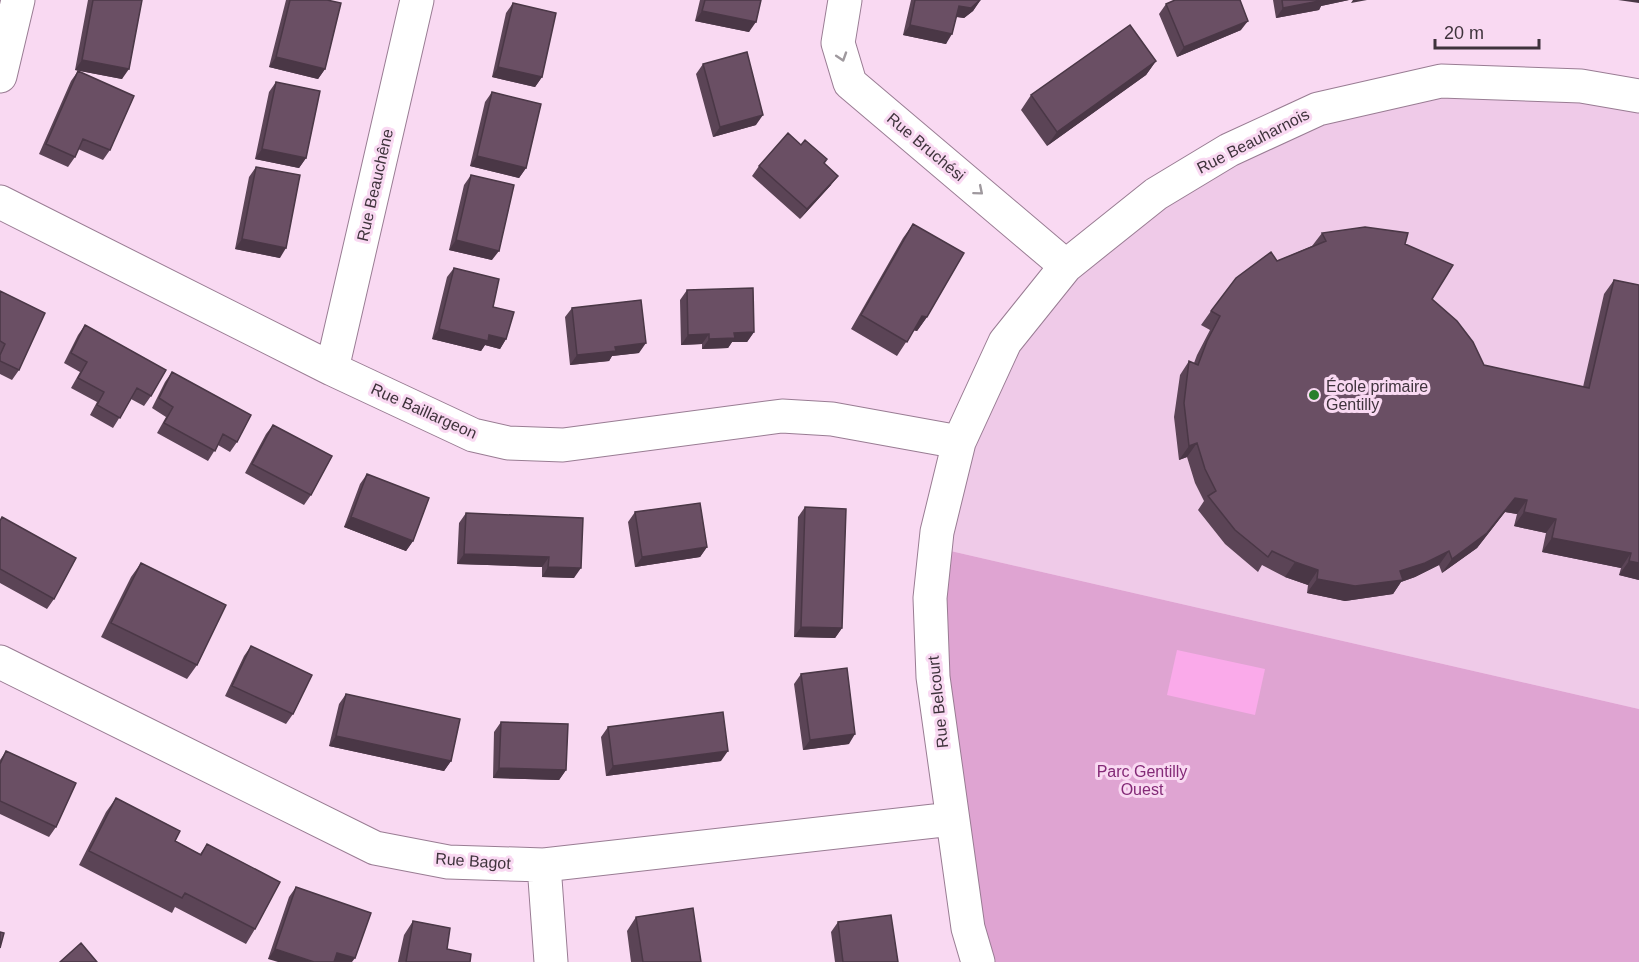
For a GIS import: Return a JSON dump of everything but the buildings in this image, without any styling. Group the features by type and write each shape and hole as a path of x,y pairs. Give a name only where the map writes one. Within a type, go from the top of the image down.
{"street":[{"path":"0,76 18,0"},
{"name":"Rue Beauchêne","path":"332,369 417,0"},
{"name":"Rue Bruchési","path":"845,0 838,43 850,83 1066,266"},
{"name":"Rue Beauharnois","path":"959,442 1005,342 1066,266 1156,195 1229,150 1318,109 1441,81 1581,86 1639,96"},
{"name":"Rue Baillargeon","path":"0,202 332,369 473,435 508,443 563,445 782,416 832,419 959,442"},
{"name":"Rue Belcourt","path":"959,442 937,532 930,598 933,677 968,928 978,962"},
{"name":"Rue Bagot","path":"0,662 375,848 448,862 544,865 952,819"},
{"path":"544,865 551,962"}],"shaded area":[{"name":"École primaire Gentilly","path":"1440,89 1639,105 1639,709 942,549 967,444 1010,345 1071,273 1158,201 1318,116"},
{"path":"1177,650 1265,669 1255,715 1167,695"}],"green space":[{"name":"Parc Gentilly Ouest","path":"942,549 1639,709 1639,962 988,962 954,763"}],"place":[{"name":"École primaire Gentilly","path":"1314,395"}]}
